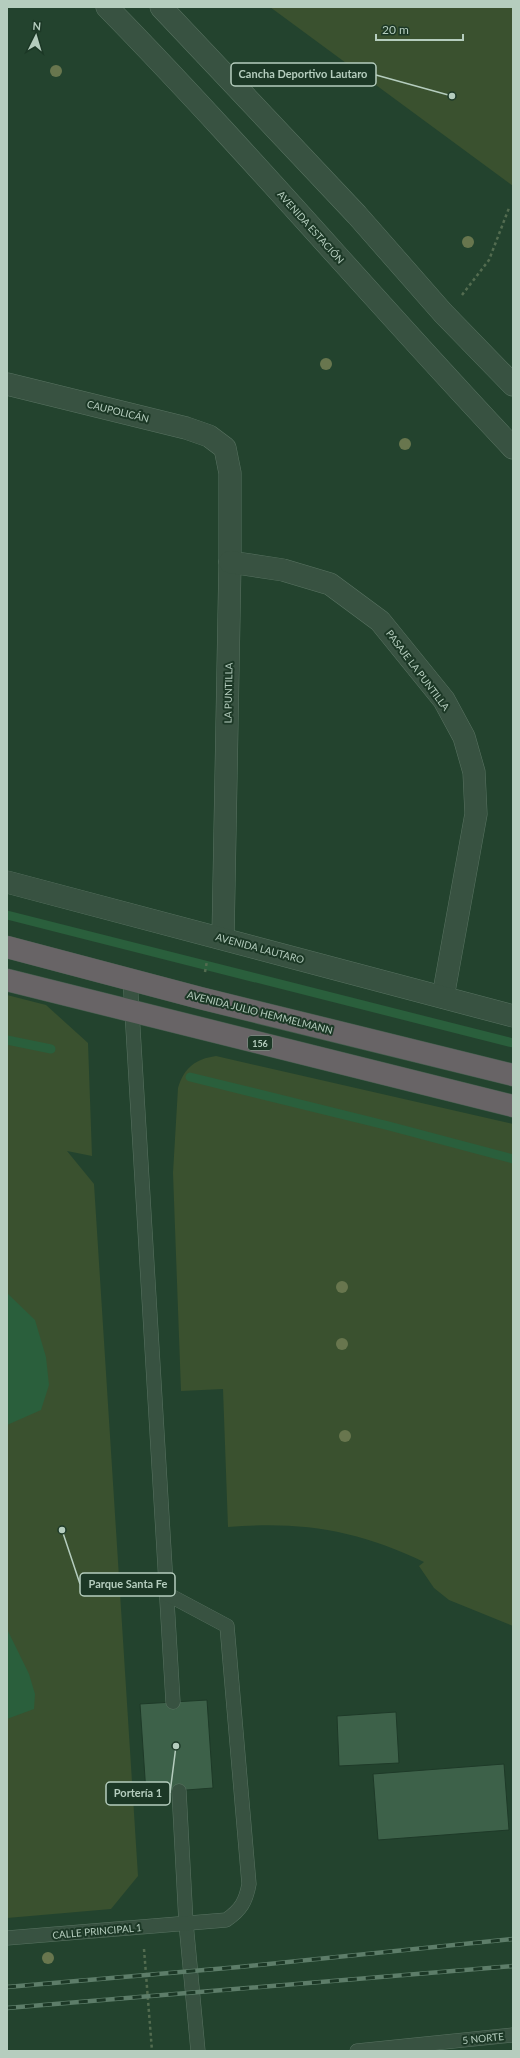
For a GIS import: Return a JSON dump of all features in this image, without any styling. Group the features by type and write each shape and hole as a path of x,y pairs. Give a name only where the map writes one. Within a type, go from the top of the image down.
{"highway":[{"name":"AVENIDA JULIO HEMMELMANN","path":"7,947 130,978 200,998 513,1075"},
{"name":"156","path":"7,980 513,1106"}],"street":[{"name":"AVENIDA ESTACIÓN","path":"107,7 283,196 445,376 513,448"},
{"path":"161,7 357,215 442,313 513,385"},
{"name":"CAUPOLICÁN","path":"7,384 186,428 209,436 225,448"},
{"name":"LA PUNTILLA","path":"223,938 230,562 230,473 225,448"},
{"name":"PASAJE LA PUNTILLA","path":"230,562 283,570 330,584 380,621 444,700 464,736 474,772 476,814 444,997"},
{"name":"AVENIDA LAUTARO","path":"7,882 513,1016"}],"lane":[{"path":"130,978 173,1702"},
{"name":"CALLE PRINCIPAL 1","path":"7,1938 226,1920 237,1913 246,1900 249,1884 227,1626 167,1594"},
{"path":"179,1791 186,1923 198,2051"},
{"name":"5 NORTE","path":"357,2051 513,2035"}],"path":[{"path":"442,313 468,289 490,260 509,208"},
{"path":"204,977 208,954"},
{"path":"143,1927 152,2051"}],"shaded area":[{"path":"270,7 513,7 513,186"},
{"path":"7,995 46,1005 88,1043 92,1156 67,1151 94,1184 138,1876 111,1909 7,1918"},
{"path":"216,1056 513,1124 513,1626 449,1600 434,1588 419,1566 424,1562 376,1542 329,1530 305,1527 255,1525 228,1527 223,1389 181,1391 173,1173 178,1088 180,1081 187,1070 196,1062"},
{"path":"7,1293 35,1320 46,1357 49,1385 41,1410 7,1425"},
{"path":"7,1629 29,1674 35,1694 34,1709 7,1719"}],"building":[{"path":"207,1700 213,1788 146,1793 140,1704"},
{"path":"396,1712 399,1763 339,1766 337,1716"},
{"path":"504,1764 509,1830 378,1840 373,1774"}],"waterway":[{"path":"7,915 513,1043"},
{"path":"7,1040 51,1049"},
{"path":"190,1077 389,1126 513,1159"}],"railway":[{"path":"7,1987 239,1967 513,1939"},
{"path":"7,2008 513,1966"}],"place":[{"name":"Cancha Deportivo Lautaro","path":"452,96"},
{"name":"Parque Santa Fe","path":"62,1530"},
{"name":"Portería 1","path":"176,1746"}]}
